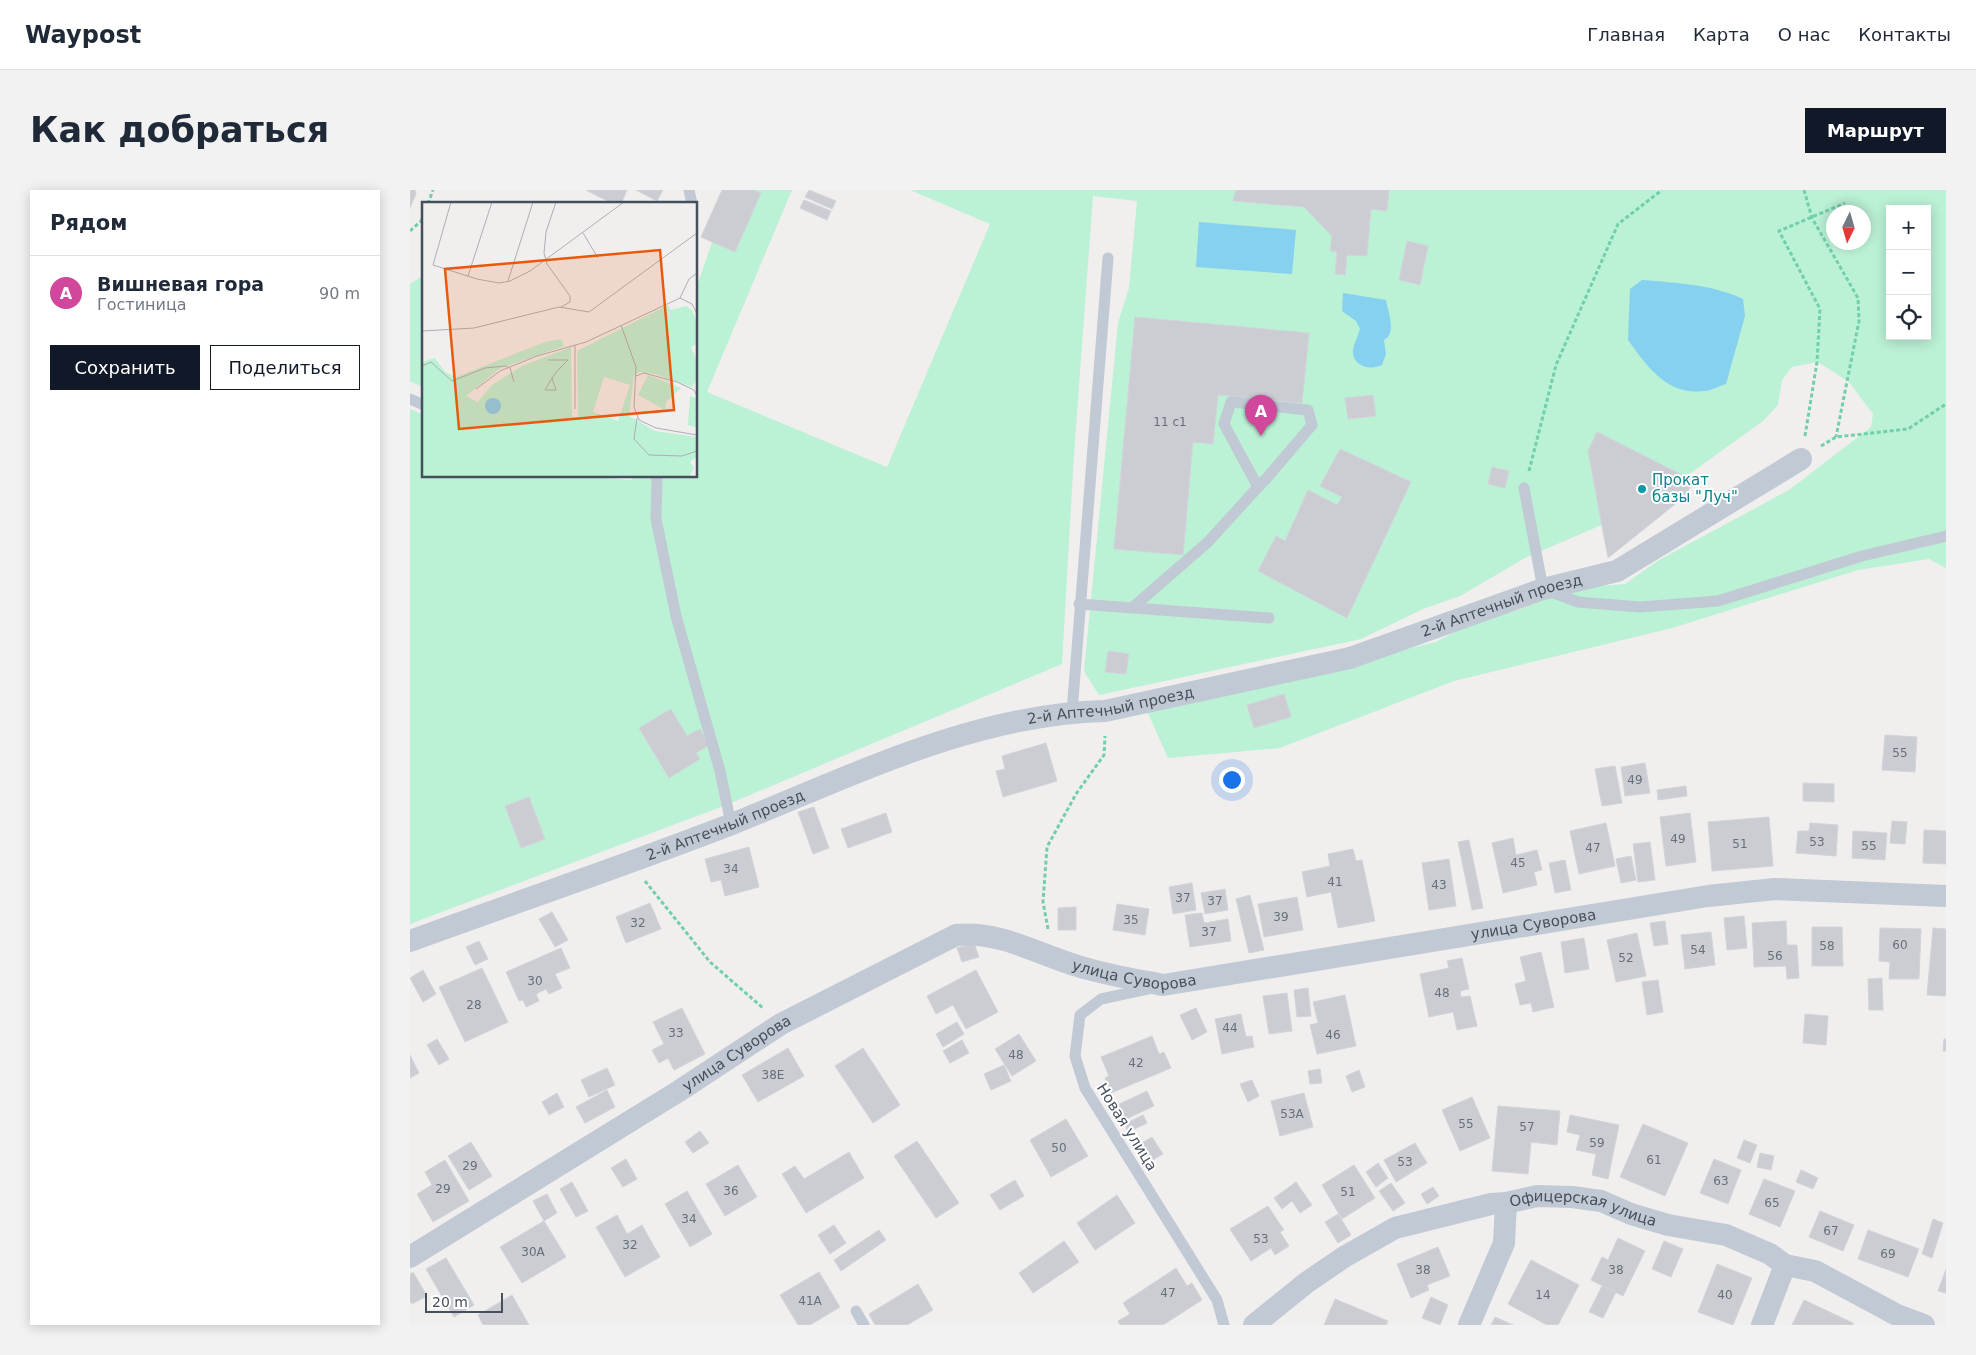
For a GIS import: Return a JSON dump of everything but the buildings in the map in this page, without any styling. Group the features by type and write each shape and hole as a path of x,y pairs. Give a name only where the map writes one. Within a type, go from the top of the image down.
{"street":[{"name":"2-й Аптечный проезд","path":"410,941 731,824 900,756 993,726 1072,712 1105,711 1350,658 1543,589 1617,572 1801,459"},
{"name":"улица Суворова","path":"410,1257 680,1092 781,1024 956,934 977,933 1002,938 1087,969 1163,985 1708,896 1776,889 1946,896"},
{"name":"Офицерская улица","path":"1254,1325 1306,1283 1344,1257 1396,1228 1492,1204 1537,1196 1572,1196 1601,1201 1631,1214 1668,1225 1726,1235 1770,1254 1785,1265 1815,1271 1897,1315 1924,1325"},
{"path":"1468,1325 1504,1243 1506,1203"},
{"path":"1762,1325 1785,1265"}],"lane":[{"path":"1072,712 1079,604 1108,258"},
{"path":"410,399 422,404"},
{"path":"1132,608 1208,542 1258,487 1312,425 1308,410 1231,402 1224,424 1258,487"},
{"path":"657,478 656,519 676,616 720,771 731,824"},
{"path":"1524,488 1543,589 1578,602 1640,607 1718,601 1862,556 1946,536"},
{"path":"1079,604 1269,618"},
{"name":"Новая улица","path":"1163,985 1101,999 1080,1016 1075,1056 1085,1088 1217,1300 1224,1325"},
{"path":"856,1312 864,1325"}],"path":[{"path":"429,202 433,190"},
{"path":"1524,488 1556,365 1618,224 1662,190"},
{"path":"1804,190 1812,218 1858,298 1858,320 1836,437"},
{"path":"1801,459 1818,362 1820,309 1779,231 1845,203"},
{"path":"410,231 422,219"},
{"path":"1801,459 1836,437 1908,429 1946,404"},
{"path":"1054,957 1043,902 1046,847 1076,794 1104,755 1105,711"},
{"path":"629,862 710,962 781,1024"}],"green space":[{"path":"730,190 792,190 707,392 887,467 990,224 910,190 1946,190 1946,568 1929,559 1858,570 1672,628 1454,681 1280,748 1168,758 1147,711 1436,642 1470,624 1518,610 1575,588 1625,584 1659,560 1789,490 1871,427 1873,414 1849,382 1821,364 1817,362 1792,367 1782,380 1778,405 1763,421 1681,480 1627,514 1525,558 1460,596 1423,609 1361,639 1099,695 1084,671 1118,323 1129,288 1137,201 1093,196 1074,454 1062,664 726,805 410,924 410,409 422,414 422,478 607,478 631,480 634,478 698,478 698,283"},
{"path":"422,276 422,387 410,381 410,284"}],"water":[{"path":"1199,222 1296,230 1292,274 1196,267"},
{"path":"1642,280 1706,287 1743,299 1745,316 1726,384 1707,391 1679,389 1659,377 1643,360 1628,340 1630,289"},
{"path":"1343,293 1386,300 1391,327 1388,337 1384,340 1386,354 1382,365 1367,367 1362,366 1355,360 1353,349 1360,329 1356,321 1342,311"}],"place":[{"name":"Вишневая гора","path":"1261,436"},
{"name":"Прокат базы \"Луч\"","path":"1642,489"}]}
